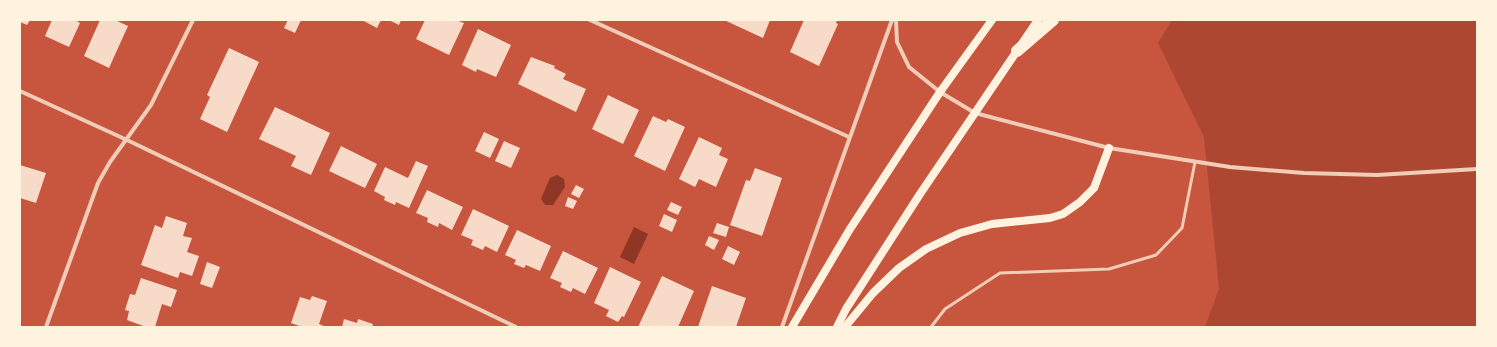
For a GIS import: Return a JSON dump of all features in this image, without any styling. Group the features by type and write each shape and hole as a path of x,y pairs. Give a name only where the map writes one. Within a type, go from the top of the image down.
{"highway":[{"path":"1017,51 1053,20"}],"main road":[{"path":"792,327 850,229 940,92 992,20"},
{"path":"837,327 846,309 920,194 1038,20"},
{"path":"845,327 873,293 899,268 926,249 960,233 992,224 1050,218 1063,214 1094,188 1109,148"}],"street":[{"path":"46,327 98,183 110,162 151,106 192,20"},
{"path":"590,20 849,137"},
{"path":"782,327 892,20"},
{"path":"896,20 897,42 909,67 940,92 975,113 1109,148 1230,167 1311,174 1377,175 1477,169"},
{"path":"20,91 127,140 516,327"}],"lane":[{"path":"931,327 945,309 1000,273 1109,269 1156,255 1182,228 1195,162"}],"shaded area":[{"path":"1172,20 1477,20 1477,327 1205,327 1219,289 1204,137 1158,43"},
{"path":"557,175 564,179 565,187 553,205 545,205 541,199 550,178"},
{"path":"634,227 648,234 634,264 620,257"}],"building":[{"path":"20,20 30,20 27,25 20,22"},
{"path":"52,20 75,20 80,23 69,47 45,36"},
{"path":"100,20 115,20 128,26 109,68 84,56"},
{"path":"288,20 301,20 295,33 284,28"},
{"path":"362,20 381,20 377,28"},
{"path":"389,20 401,20 399,25"},
{"path":"425,20 456,20 464,23 449,55 416,39"},
{"path":"724,20 770,20 763,38"},
{"path":"804,20 837,20 836,23 838,24 819,66 790,52"},
{"path":"478,29 511,45 496,77 477,69 476,72 462,65"},
{"path":"229,48 259,62 227,132 200,119 210,97 207,95"},
{"path":"531,57 555,66 554,68 566,74 563,79 586,89 576,112 518,84"},
{"path":"608,95 639,110 623,144 592,129"},
{"path":"275,107 330,133 311,175 291,166 296,156 259,139"},
{"path":"653,116 666,122 668,119 685,127 665,171 634,156"},
{"path":"484,132 499,139 490,158 475,151"},
{"path":"699,137 722,148 719,155 728,159 716,187 699,179 695,187 679,179"},
{"path":"504,141 520,148 511,168 495,161"},
{"path":"341,146 377,164 365,188 329,171"},
{"path":"416,161 428,166 409,208 396,202 395,205 384,200 385,197 374,191 385,167 408,178"},
{"path":"20,165 46,173 36,203 20,198"},
{"path":"755,168 782,178 762,236 730,225 746,180 750,181"},
{"path":"576,185 584,189 579,198 571,194"},
{"path":"427,190 463,207 452,230 439,223 438,227 427,222 428,218 416,213"},
{"path":"568,197 577,201 573,209 565,206"},
{"path":"671,202 682,207 678,215 667,210"},
{"path":"473,209 509,226 497,252 485,246 483,250 471,245 473,240 461,235"},
{"path":"664,214 677,220 672,232 659,226"},
{"path":"166,216 187,223 183,236 192,238 187,252 199,256 192,276 180,272 178,278 141,265 155,225 162,228"},
{"path":"717,223 729,227 726,237 713,233"},
{"path":"517,230 551,246 540,271 526,265 524,268 514,264 516,260 505,255"},
{"path":"709,236 719,240 714,250 705,245"},
{"path":"728,246 740,252 734,265 722,259"},
{"path":"563,251 598,268 585,294 573,288 571,292 560,287 562,283 550,278"},
{"path":"207,262 220,267 212,288 200,284"},
{"path":"610,267 641,282 624,317 622,316 618,322 606,316 609,310 594,303"},
{"path":"662,276 694,291 678,327 638,327"},
{"path":"141,278 177,290 171,307 162,304 155,327 146,327 127,320 129,311 125,310 130,294 135,295"},
{"path":"712,286 746,298 736,327 698,327"},
{"path":"312,296 327,301 319,324 326,327 302,327 291,323 300,297 310,300"},
{"path":"344,319 357,323 358,319 373,324 372,327 342,327"}]}
